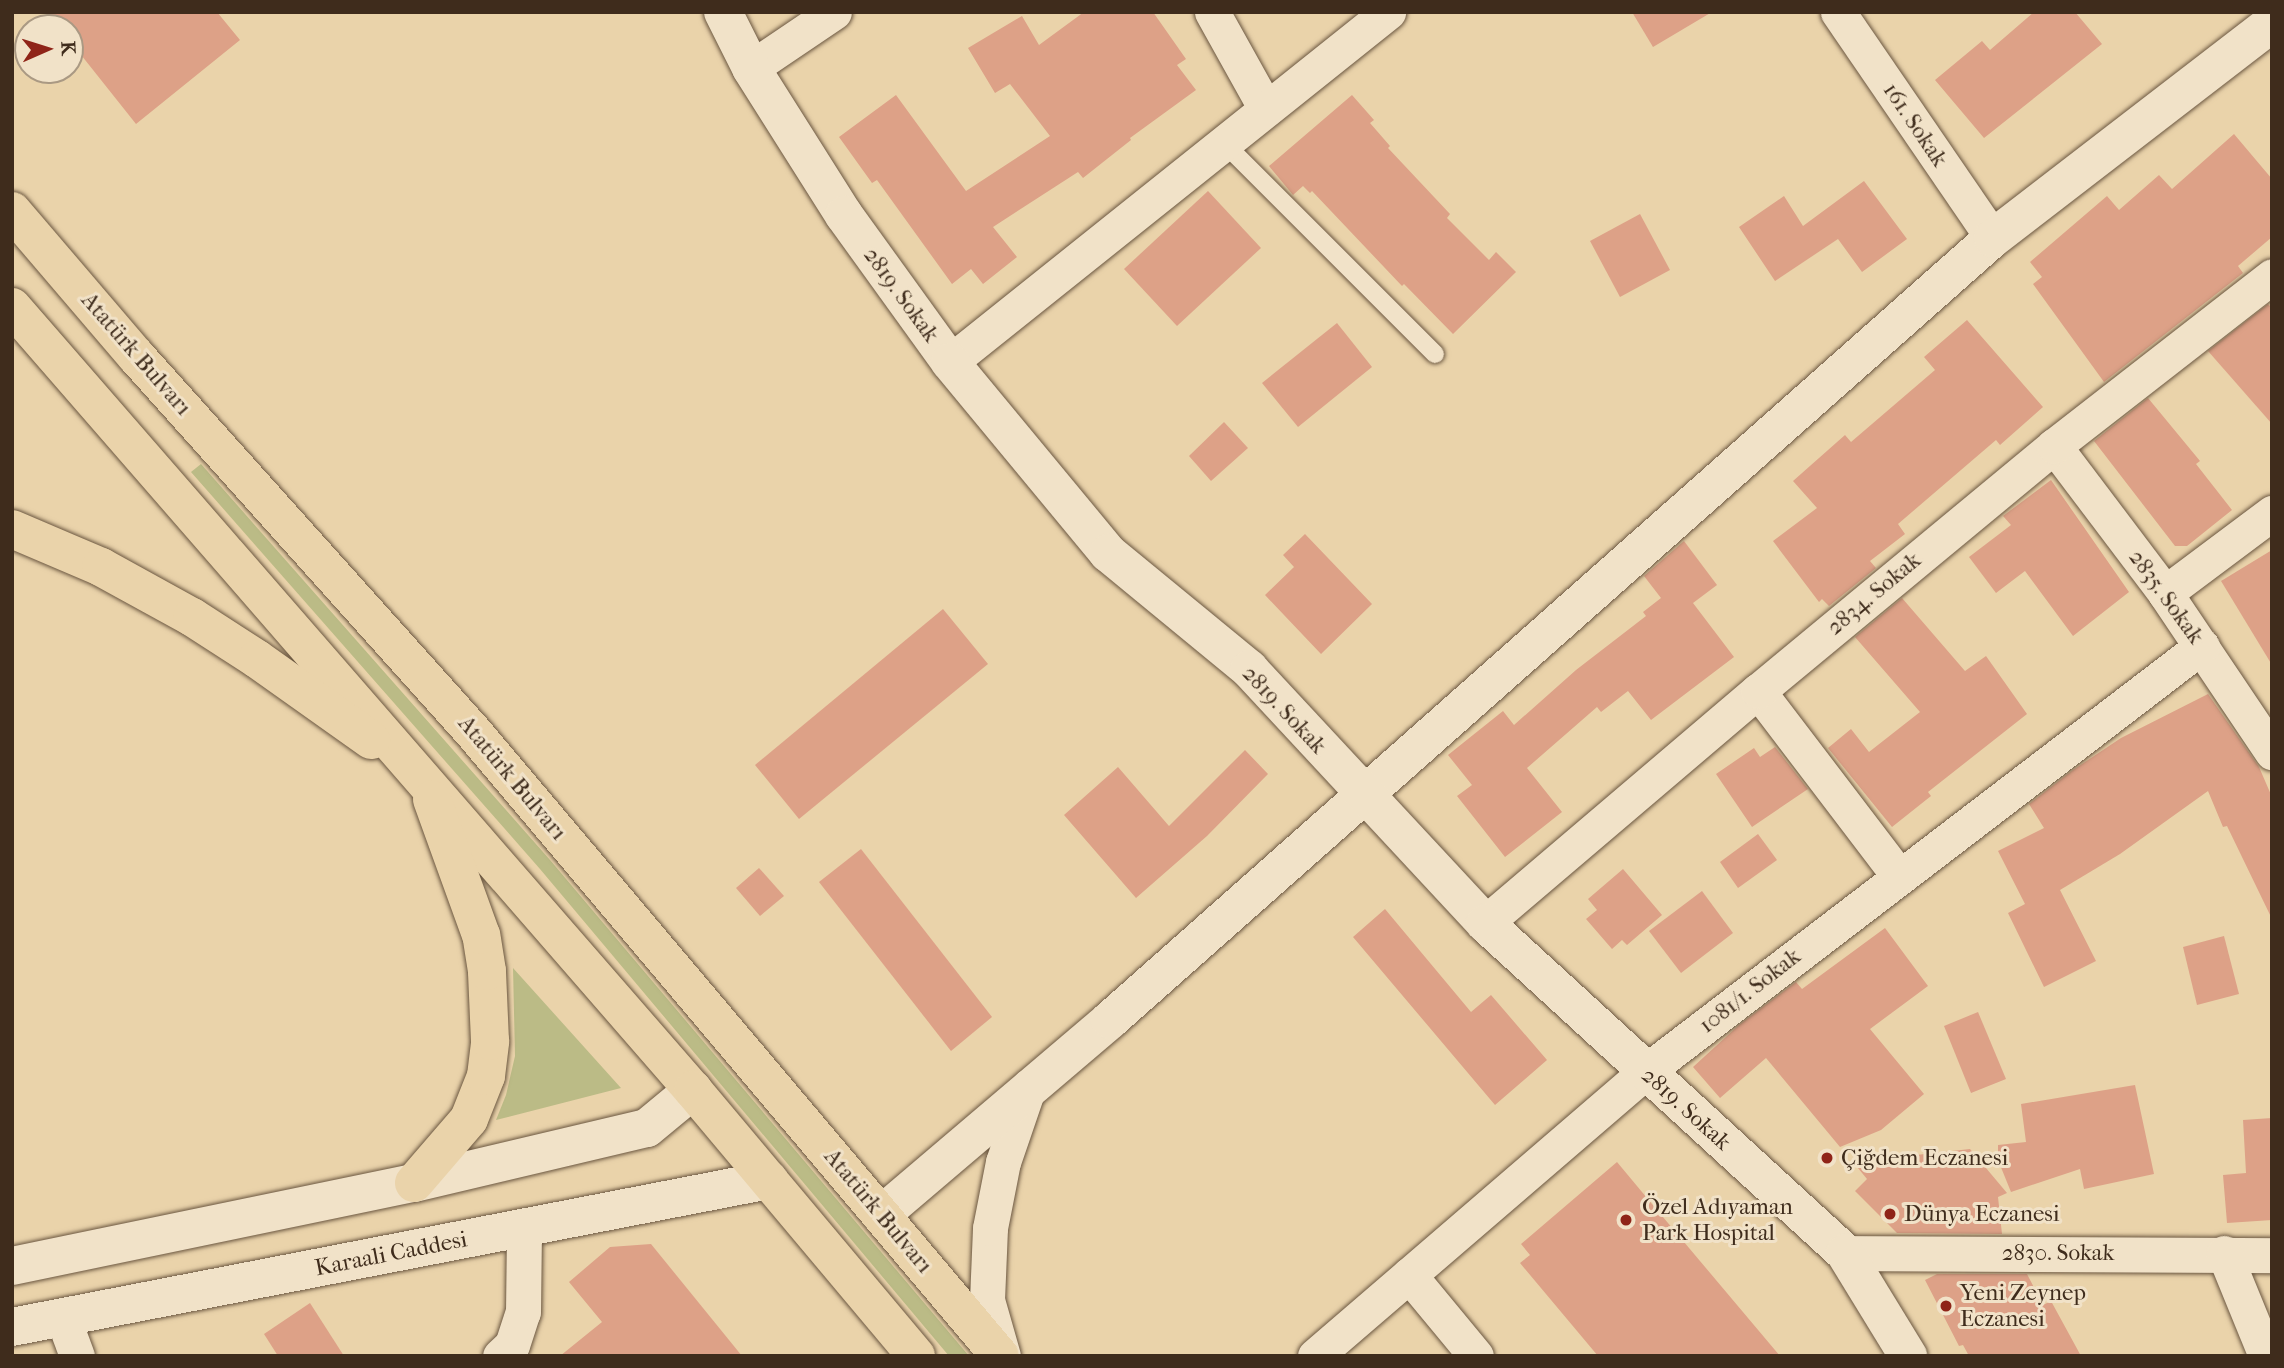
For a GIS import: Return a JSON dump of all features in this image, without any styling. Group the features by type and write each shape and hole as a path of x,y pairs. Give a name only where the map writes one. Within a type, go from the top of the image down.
{"highway":[{"name":"Atatürk Bulvarı","path":"12,211 145,366 474,733 1001,1356"},
{"path":"12,307 693,1090 916,1356"},
{"path":"12,529 124,579 214,631 424,778 481,935 487,971 490,1041 486,1076 469,1119 414,1183"}],"main road":[{"name":"2819. Sokak","path":"723,12 751,68 844,215 950,362 1108,553 1249,669 1363,795 1485,923 1845,1253 1908,1356"},
{"path":"881,1215 1029,1086 1110,1020 1993,239 2272,23"},
{"path":"12,1266 414,1183 647,1128 693,1090"},
{"name":"Karaali Caddesi","path":"12,1327 769,1180"}],"street":[{"path":"751,68 834,12"},
{"path":"1212,12 1266,109"},
{"path":"950,362 1388,12"},
{"name":"161. Sokak","path":"1838,12 1993,239"},
{"name":"2834. Sokak","path":"1485,923 1758,691 2054,446 2272,276"},
{"name":"2835. Sokak","path":"2054,446 2165,593 2272,752"},
{"path":"2165,593 2272,513"},
{"name":"1081/1. Sokak","path":"1315,1356 1645,1072 2202,646"},
{"path":"1758,691 1899,876"},
{"path":"1001,1356 988,1300 990,1228 1003,1162 1029,1086"},
{"path":"500,1356 512,1345 523,1312 524,1228"},
{"name":"2830. Sokak","path":"1845,1253 2272,1255"},
{"path":"2224,1253 2266,1356"},
{"path":"1409,1275 1476,1356"},
{"path":"63,1318 77,1356"}],"lane":[{"path":"1225,144 1434,354"}],"green space":[{"path":"201,464 550,860 969,1356 949,1356 540,869 191,472"},
{"path":"513,968 621,1088 496,1120 506,1095 515,1056"}],"building":[{"path":"47,12 217,12 240,40 136,124 84,59 84,14"},
{"path":"1084,12 1153,12 1186,59 1177,65 1196,90 1130,138 1131,140 1083,178 1078,172 993,227 1017,257 983,284 971,269 952,284 877,180 872,183 839,137 896,95 966,191 1050,136 1010,84 995,93 968,48 1022,16 1039,45"},
{"path":"1632,12 1712,12 1653,47"},
{"path":"2034,12 2075,12 2102,44 1984,138 1935,80 1982,41 1990,50"},
{"path":"1352,95 1374,120 1370,123 1390,146 1388,148 1450,214 1447,218 1489,260 1496,252 1516,272 1453,334 1404,284 1402,286 1312,191 1310,193 1303,186 1293,195 1269,166"},
{"path":"2234,134 2272,179 2272,237 2238,266 2243,273 2104,382 2033,284 2042,277 2030,262 2107,196 2119,210 2159,175 2172,189"},
{"path":"1864,181 1907,239 1862,272 1838,239 1775,281 1739,227 1784,196 1803,226"},
{"path":"1208,191 1261,248 1177,326 1124,269"},
{"path":"1640,214 1670,270 1620,297 1590,241"},
{"path":"2268,304 2272,308 2272,424 2208,351"},
{"path":"1967,320 2043,407 2000,445 1996,440 1898,524 1905,534 1870,561 1876,568 1829,606 1822,599 1819,602 1773,541 1817,508 1793,481 1845,435 1851,442 1935,370 1924,357"},
{"path":"1337,323 1372,367 1298,427 1262,383"},
{"path":"2148,398 2200,461 2196,464 2232,510 2187,546 2175,546 2094,441"},
{"path":"1224,422 1248,448 1211,481 1189,456"},
{"path":"2051,480 2129,592 2073,636 2025,571 1996,593 1969,557 2011,525 2003,516"},
{"path":"1305,534 1372,604 1321,654 1265,595 1294,567 1283,555"},
{"path":"1684,541 1717,585 1693,603 1734,657 1651,720 1628,691 1601,712 1597,707 1527,768 1562,812 1505,857 1457,796 1472,785 1448,755 1503,711 1514,725 1576,670 1646,616 1643,612 1661,598 1644,576"},
{"path":"2272,550 2272,665 2221,581"},
{"path":"1902,598 1965,671 1986,656 2027,714 1928,792 1931,796 1892,827 1828,748 1851,729 1869,752 1920,712 1855,637"},
{"path":"943,609 988,664 799,819 755,765"},
{"path":"2208,694 2259,767 2272,797 2272,919 2227,826 2223,827 2208,791 2120,854 2060,890 2096,961 2044,987 2008,913 2025,904 1998,851 2044,828 2029,804 2073,770 2121,738"},
{"path":"1775,747 1808,789 1752,827 1716,774 1754,748 1760,757"},
{"path":"1245,750 1268,774 1207,836 1136,898 1064,815 1118,767 1169,826"},
{"path":"1758,834 1777,860 1738,888 1720,862"},
{"path":"861,849 992,1017 951,1051 819,882"},
{"path":"759,868 784,896 760,916 736,888"},
{"path":"1623,869 1662,915 1627,945 1622,940 1612,949 1586,919 1597,910 1588,899"},
{"path":"1702,891 1733,933 1681,973 1649,931"},
{"path":"1385,909 1471,1012 1491,995 1547,1060 1495,1105 1353,937"},
{"path":"1885,928 1928,986 1870,1029 1924,1094 1881,1130 1840,1147 1766,1058 1720,1098 1693,1067 1739,1025 1796,982 1802,989"},
{"path":"2224,936 2239,994 2197,1005 2183,947"},
{"path":"1978,1012 2006,1079 1971,1093 1944,1026"},
{"path":"2135,1085 2154,1174 2084,1189 2080,1169 2011,1192 1998,1160 1998,1145 2026,1142 2021,1104"},
{"path":"2272,1118 2272,1220 2227,1223 2223,1175 2246,1173 2243,1120"},
{"path":"1970,1149 2007,1193 1998,1197 2002,1234 1897,1233 1855,1191 1867,1179 1853,1162"},
{"path":"1617,1162 1780,1356 1598,1356 1520,1263 1530,1255 1521,1244"},
{"path":"651,1244 742,1356 560,1356 602,1322 569,1282 610,1247"},
{"path":"1937,1274 2027,1274 2043,1305 2051,1301 2081,1356 1969,1356 1963,1345 1959,1346 1925,1280"},
{"path":"310,1303 344,1356 278,1356 264,1334"}],"place":[{"name":"Çiğdem Eczanesi","path":"1827,1158"},
{"name":"Dünya Eczanesi","path":"1890,1214"},
{"name":"Özel Adıyaman Park Hospital","path":"1626,1220"},
{"name":"Yeni Zeynep Eczanesi","path":"1946,1306"}]}
